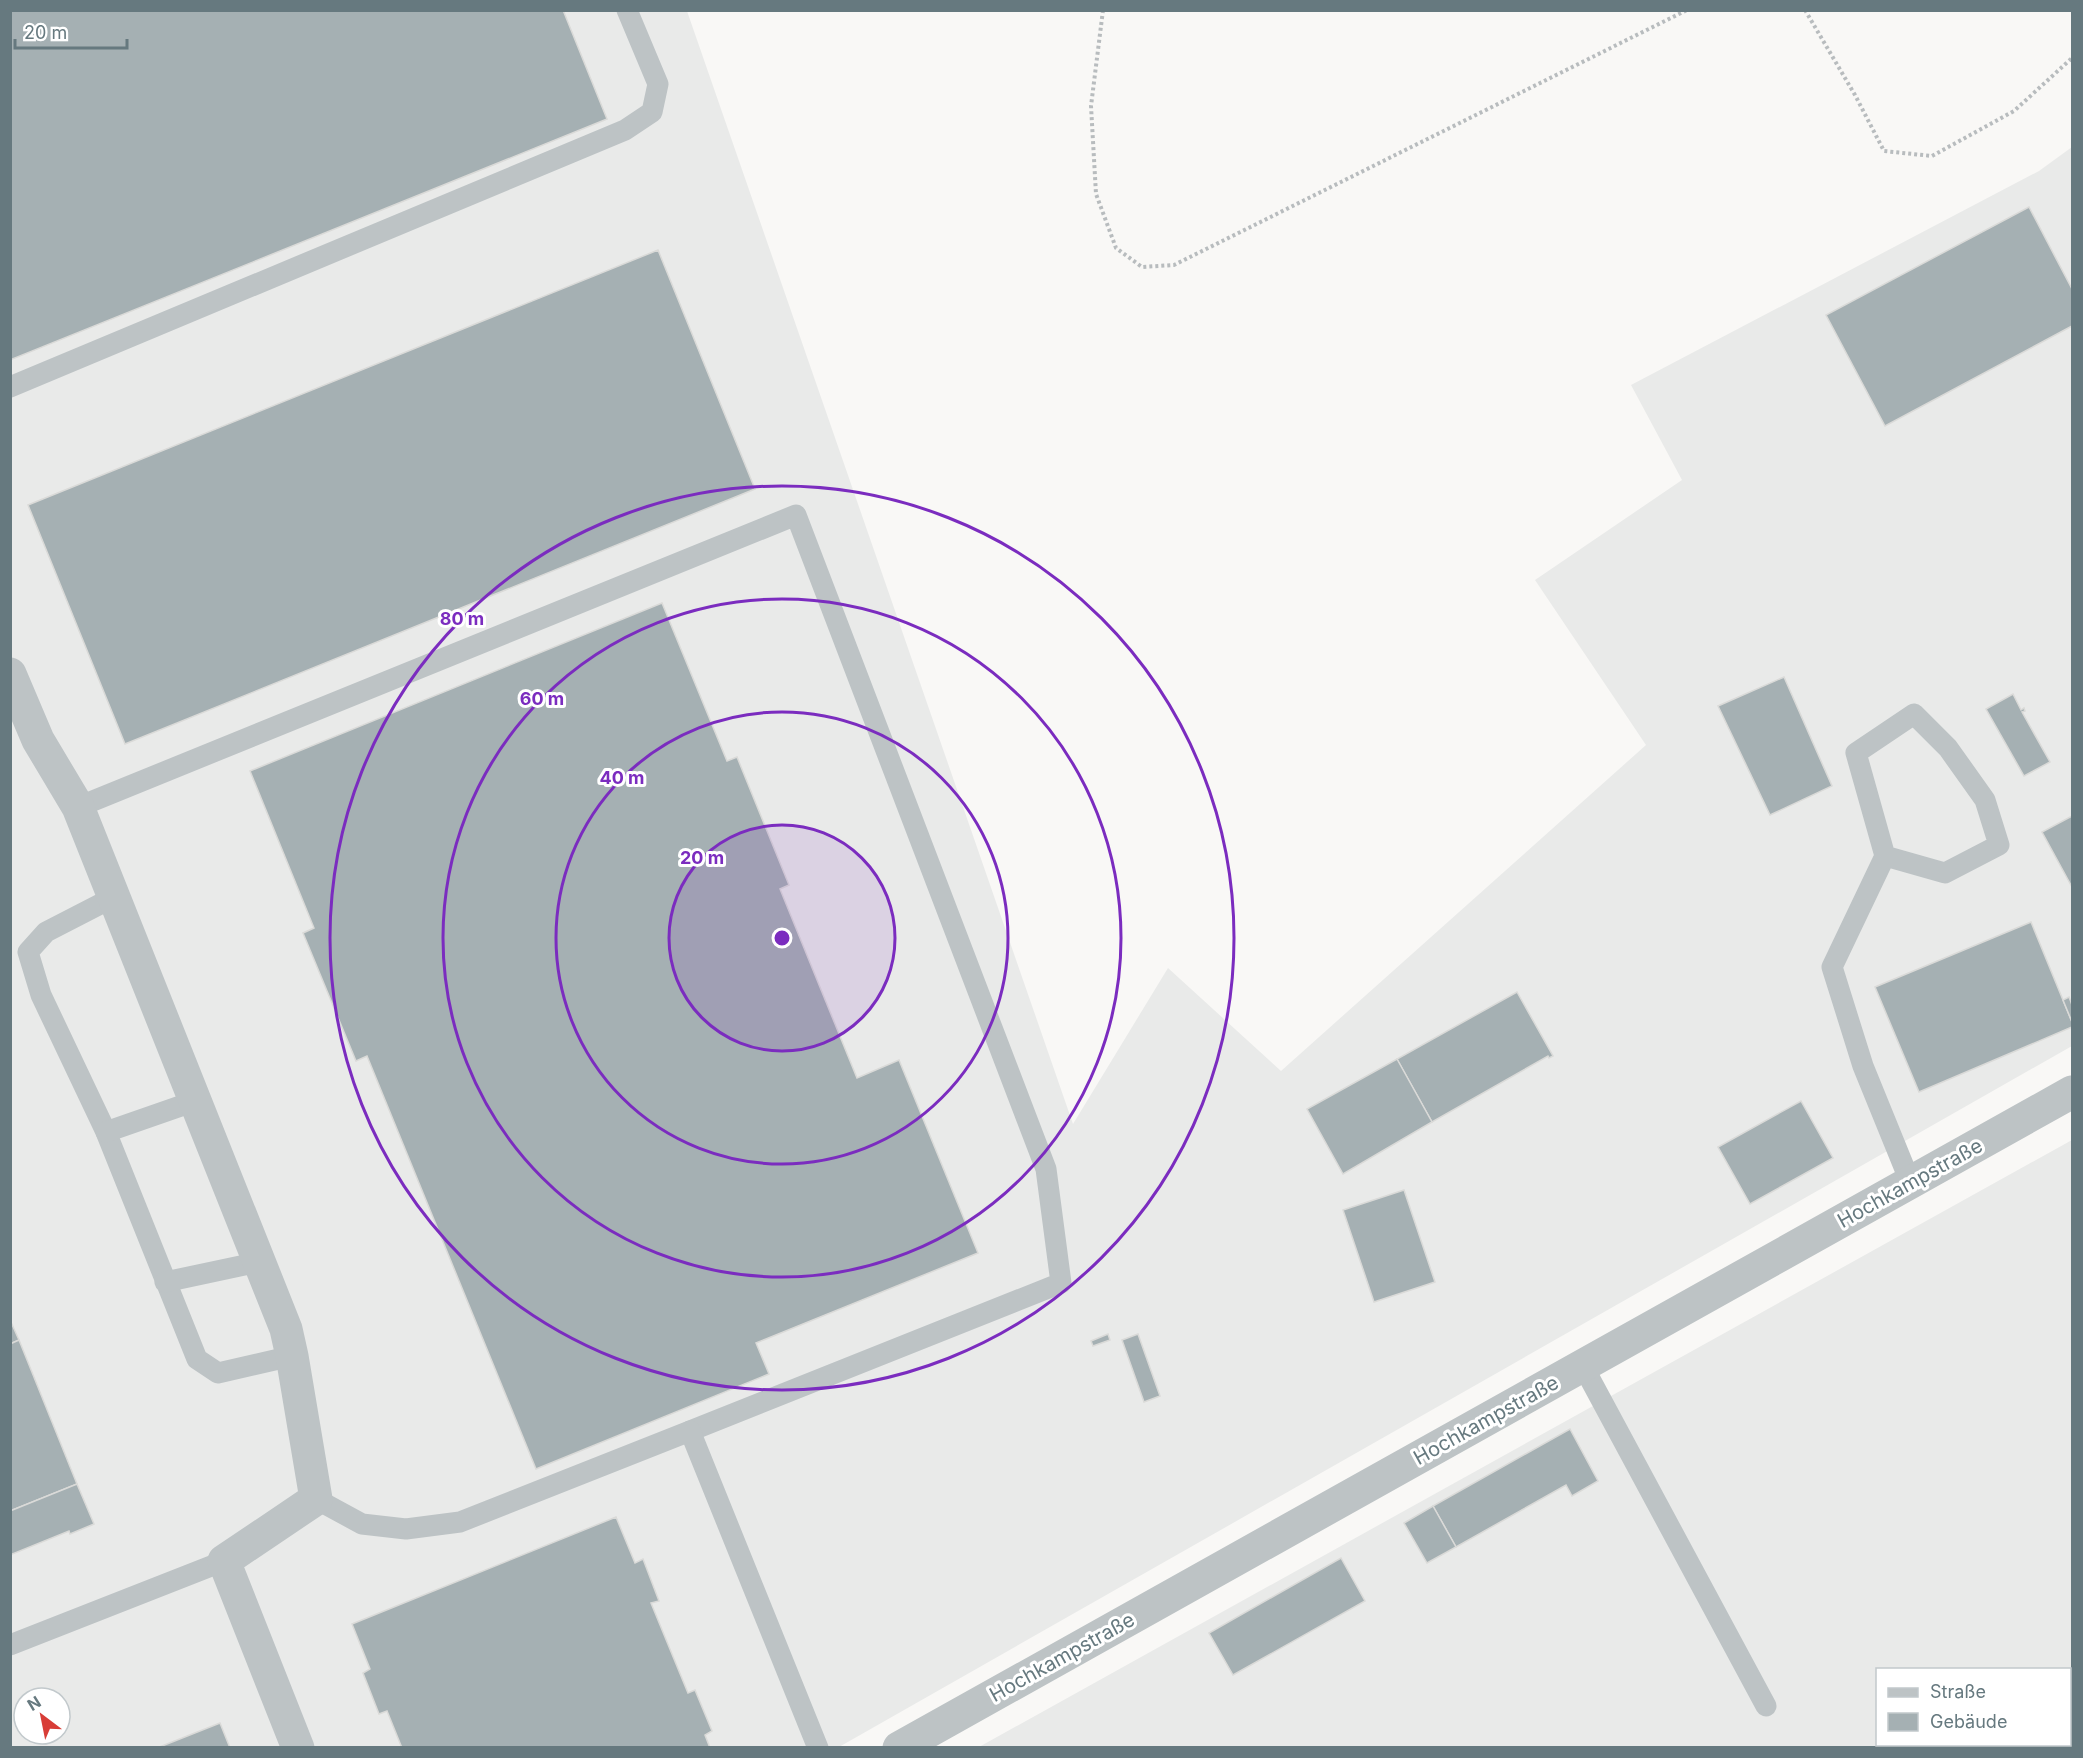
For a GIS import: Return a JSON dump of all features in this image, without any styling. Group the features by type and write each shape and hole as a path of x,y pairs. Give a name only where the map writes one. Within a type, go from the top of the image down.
{"street":[{"path":"10,674 38,740 78,807 286,1329 316,1499 224,1562 298,1748"},
{"name":"Hochkampstraße","path":"899,1748 2073,1092"}],"lane":[{"path":"10,387 625,130 652,112 658,84 627,10"},
{"path":"78,807 796,515 1046,1169 1060,1283 460,1522 406,1529 362,1524 316,1499"},
{"path":"1885,856 1945,873 2000,845 1985,800 1948,748 1914,714 1856,753 1885,856 1832,967 1863,1066 1911,1184"},
{"path":"114,897 46,932 28,952 42,994 106,1132 197,1359 218,1373 292,1356"},
{"path":"106,1132 195,1101"},
{"path":"165,1282 259,1262"},
{"path":"1583,1366 1767,1706"},
{"path":"690,1431 818,1748"},
{"path":"10,1645 224,1562"}],"path":[{"path":"1103,10 1091,106 1096,194 1116,248 1142,267 1174,266 1687,10"},
{"path":"1804,10 1855,95 1884,152 1932,156 2014,111 2073,58"}],"shaded area":[{"path":"11,11 687,11 1073,1124 1168,968 1281,1071 1646,745 1535,580 1682,480 1631,385 2039,171 2072,147 2072,1046 839,1747 11,1748"},
{"path":"2072,1140 2072,1747 979,1747"}],"building":[{"path":"10,10 563,10 607,119 10,360"},
{"path":"2029,207 2072,289 2072,326 1885,426 1826,315"},
{"path":"658,250 755,489 125,744 28,505"},
{"path":"662,603 727,761 737,757 789,885 780,889 857,1078 899,1060 978,1253 756,1343 769,1374 536,1469 367,1056 356,1061 303,933 314,928 250,771"},
{"path":"1784,677 1832,786 1770,815 1718,706"},
{"path":"2013,694 2021,710 2024,708 2025,711 2022,712 2050,762 2024,776 1986,709"},
{"path":"2072,816 2072,887 2042,832"},
{"path":"2031,922 2072,1022 2072,1027 1919,1092 1875,987"},
{"path":"1517,992 1553,1056 1549,1058 1548,1056 1432,1122 1397,1059"},
{"path":"2069,997 2072,1005 2072,1022 2063,1000"},
{"path":"1397,1059 1432,1122 1343,1174 1307,1109"},
{"path":"1801,1101 1833,1158 1750,1204 1718,1147"},
{"path":"1404,1190 1435,1282 1374,1302 1343,1210"},
{"path":"10,1320 19,1340 10,1344"},
{"path":"1108,1334 1110,1340 1093,1346 1091,1341"},
{"path":"1138,1334 1160,1396 1144,1402 1122,1340"},
{"path":"19,1340 77,1484 10,1511 10,1344"},
{"path":"1570,1429 1598,1481 1572,1496 1566,1485 1456,1547 1433,1506"},
{"path":"77,1484 94,1524 70,1534 69,1531 10,1555 10,1511"},
{"path":"1433,1506 1456,1547 1427,1563 1404,1523"},
{"path":"616,1517 635,1563 643,1559 659,1601 651,1603 688,1693 695,1690 712,1731 705,1735 710,1748 402,1748 387,1711 379,1714 363,1673 370,1669 352,1624"},
{"path":"1341,1558 1365,1601 1233,1675 1209,1633"},
{"path":"220,1723 230,1748 157,1748"}]}
